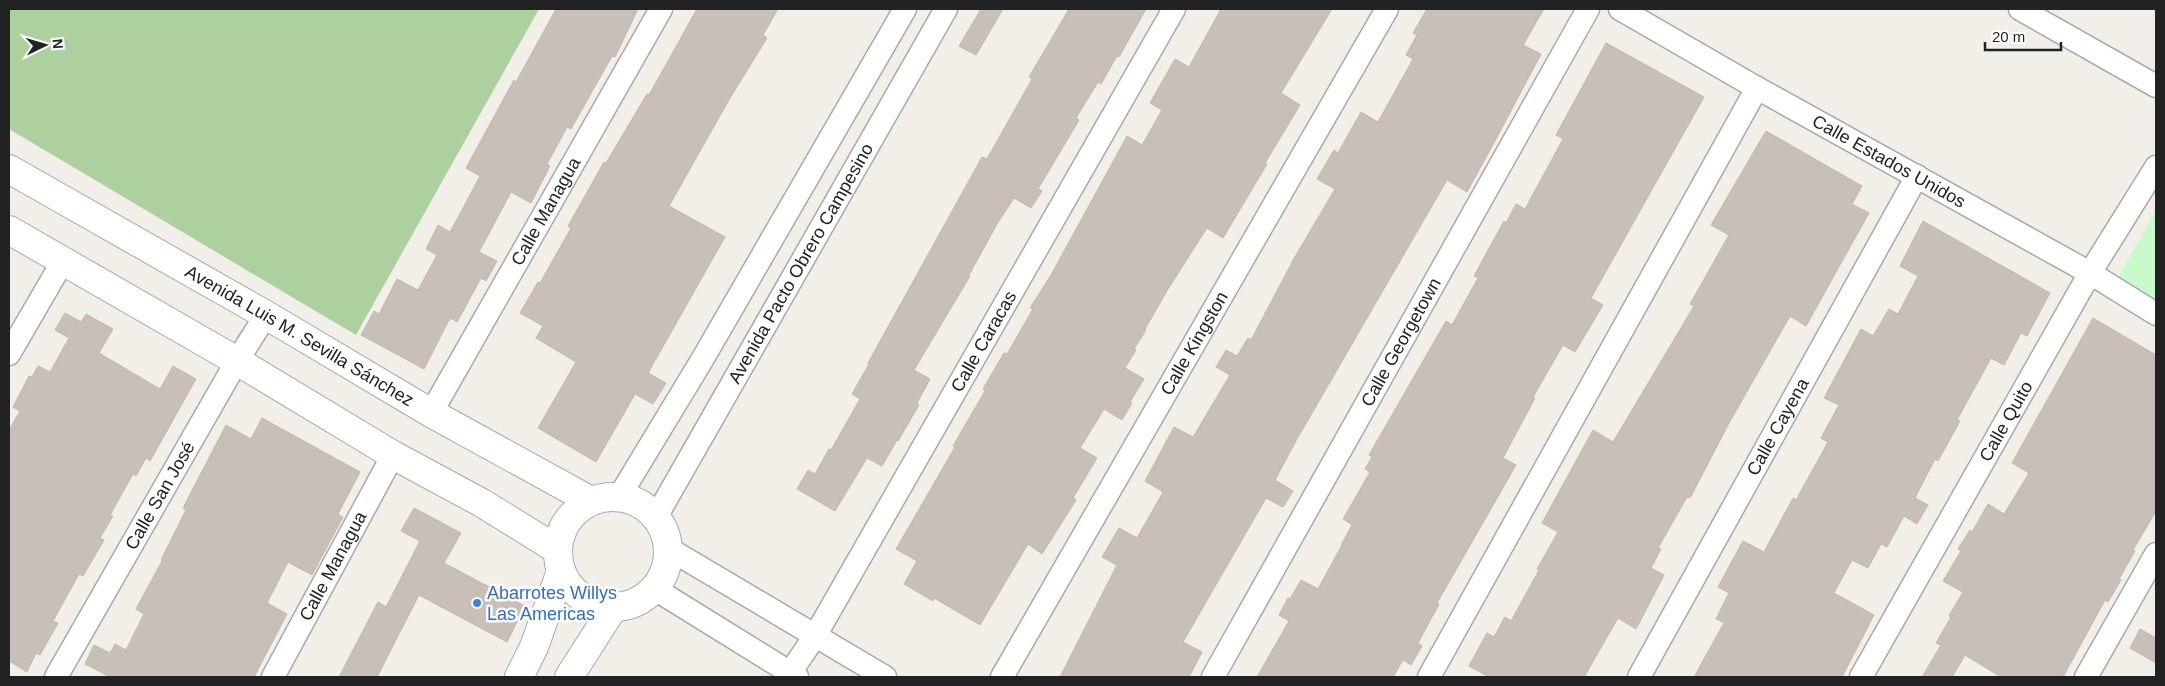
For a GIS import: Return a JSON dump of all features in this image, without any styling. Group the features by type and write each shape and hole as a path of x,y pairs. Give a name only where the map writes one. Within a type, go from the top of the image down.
{"street":[{"name":"Calle Managua","path":"431,413 661,9"},
{"path":"619,496 698,368 906,9"},
{"name":"Avenida Pacto Obrero Campesino","path":"656,517 946,9"},
{"name":"Calle Caracas","path":"793,675 1174,9"},
{"name":"Calle Kingston","path":"1002,677 1387,9"},
{"name":"Calle Georgetown","path":"1213,677 1588,9"},
{"name":"Calle Estados Unidos","path":"1620,9 1757,88 2090,273 2156,314"},
{"path":"2020,9 2156,86"},
{"path":"1429,677 1757,88"},
{"name":"Calle Quito","path":"1861,677 2090,273 2156,167"},
{"name":"Avenida Luis M. Sevilla Sánchez","path":"9,170 266,316 431,413 591,501"},
{"name":"Calle Cayena","path":"1639,677 1917,176"},
{"path":"9,230 237,361 393,455 482,503 559,560 572,590 591,603 613,608 636,604 655,589 666,570 669,549 665,532 656,517 640,503 619,496 591,501 574,512 562,530 559,560 534,647 519,677"},
{"path":"9,354 62,261"},
{"name":"Calle San José","path":"56,677 237,361 266,316"},
{"name":"Calle Managua","path":"273,677 393,455"},
{"path":"669,549 885,677"},
{"path":"2086,677 2156,554"},
{"path":"655,589 793,675"},
{"path":"569,677 613,608"}],"green space":[{"path":"9,9 539,9 356,335 9,129"},
{"path":"2156,210 2156,300 2118,278"}],"building":[{"path":"556,9 638,9 615,57 612,56 571,129 567,127 547,164 550,166 531,203 511,192 479,252 497,261 486,281 481,278 457,322 450,318 424,369 361,335 374,311 379,314 397,279 418,290 437,255 426,249 438,225 450,232 462,210 480,176 466,168 514,80 516,82"},
{"path":"697,9 778,9 763,35 767,38 730,98 669,206 725,237 648,373 666,383 653,404 635,394 596,462 538,428 576,362 536,338 543,326 520,313 538,282 540,283 571,228 568,226 604,162 606,163 647,94 649,95"},
{"path":"981,9 1003,9 976,55 959,46"},
{"path":"1069,9 1146,9 1119,57 1117,56 1101,84 1098,82 1076,118 1079,120 1038,189 1042,191 1031,208 1014,198 997,224 970,276 914,370 930,379 917,403 919,405 898,441 882,466 867,458 835,511 797,489 808,470 815,474 860,399 852,394 868,363 982,157 987,159 1032,79 1029,77"},
{"path":"1221,9 1332,9 1281,93 1300,105 1265,163 1267,164 1223,238 1207,228 1168,289 1134,349 1136,350 1125,368 1144,379 1130,402 1132,403 1122,420 1104,409 1080,448 1097,458 1073,498 1076,500 1042,554 1028,544 980,625 934,598 933,601 904,584 917,561 896,549 955,447 953,446 985,391 983,389 1004,353 1007,354 1033,309 1030,308 1051,275 1127,136 1142,145 1162,110 1150,103 1175,59 1189,67"},
{"path":"1427,9 1544,9 1523,45 1541,54 1467,192 1447,180 1297,439 1275,480 1293,491 1283,507 1266,498 1183,642 1202,652 1189,677 1060,677 1117,565 1102,557 1119,528 1137,538 1163,492 1145,481 1174,427 1193,437 1230,375 1216,367 1226,350 1237,356 1248,338 1251,340 1296,255 1335,189 1317,179 1334,150 1338,153 1361,112 1378,122 1413,59 1406,55 1417,35 1413,33"},
{"path":"1606,43 1704,97 1591,298 1603,305 1575,352 1563,345 1533,397 1535,398 1503,458 1516,465 1437,603 1439,604 1418,643 1422,646 1411,665 1403,660 1393,677 1257,677 1289,621 1279,615 1288,598 1290,599 1301,580 1318,589 1352,525 1343,519 1370,472 1365,469 1372,457 1369,455 1446,321 1452,325 1478,278 1474,276 1504,221 1506,223 1516,204 1525,209 1563,139 1556,135"},
{"path":"1766,131 1862,186 1852,204 1869,213 1806,326 1790,316 1728,425 1690,498 1687,497 1658,548 1661,549 1651,568 1664,575 1636,629 1618,618 1584,677 1489,677 1469,666 1487,633 1494,637 1505,617 1511,621 1539,570 1537,569 1558,532 1542,523 1593,430 1613,442 1694,306 1690,304 1729,235 1711,225"},
{"path":"1923,221 2050,293 2027,336 2021,333 2004,365 1991,358 1957,420 1960,421 1938,461 1935,459 1915,498 1928,505 1917,524 1904,516 1887,547 1881,544 1868,568 1852,560 1834,593 1874,615 1842,677 1694,677 1724,623 1716,619 1729,593 1718,587 1743,541 1764,552 1793,498 1796,500 1828,442 1821,438 1839,405 1824,398 1861,329 1873,336 1889,309 1898,314 1918,276 1900,266"},
{"path":"65,313 81,322 86,314 113,329 99,353 160,389 173,366 196,379 150,461 146,458 136,476 133,474 110,515 113,516 100,538 104,540 83,576 79,574 53,621 58,623 40,655 36,653 27,672 9,661 9,430 20,411 13,407 29,376 32,377 38,366 50,372 69,338 55,330"},
{"path":"2093,318 2156,355 2156,511 2133,550 2135,551 2119,579 2121,580 2108,602 2105,600 2063,677 2001,677 1965,655 1952,677 1922,677 1941,645 1936,643 1963,592 1943,581 1961,551 1958,549 1970,530 1972,532 1988,504 2004,514 2029,473 2012,463"},
{"path":"262,418 360,472 338,514 343,517 312,575 288,562 267,603 287,614 254,677 110,677 85,664 94,645 110,653 115,644 126,650 144,614 136,609 162,561 186,510 183,508 226,425 251,439"},
{"path":"414,508 461,533 444,563 525,606 507,642 419,595 377,677 339,677 378,602 386,607 420,541 401,531"},
{"path":"2140,629 2156,638 2156,663 2130,648"}],"place":[{"name":"Abarrotes Willys Las Americas","path":"477,603"}]}
